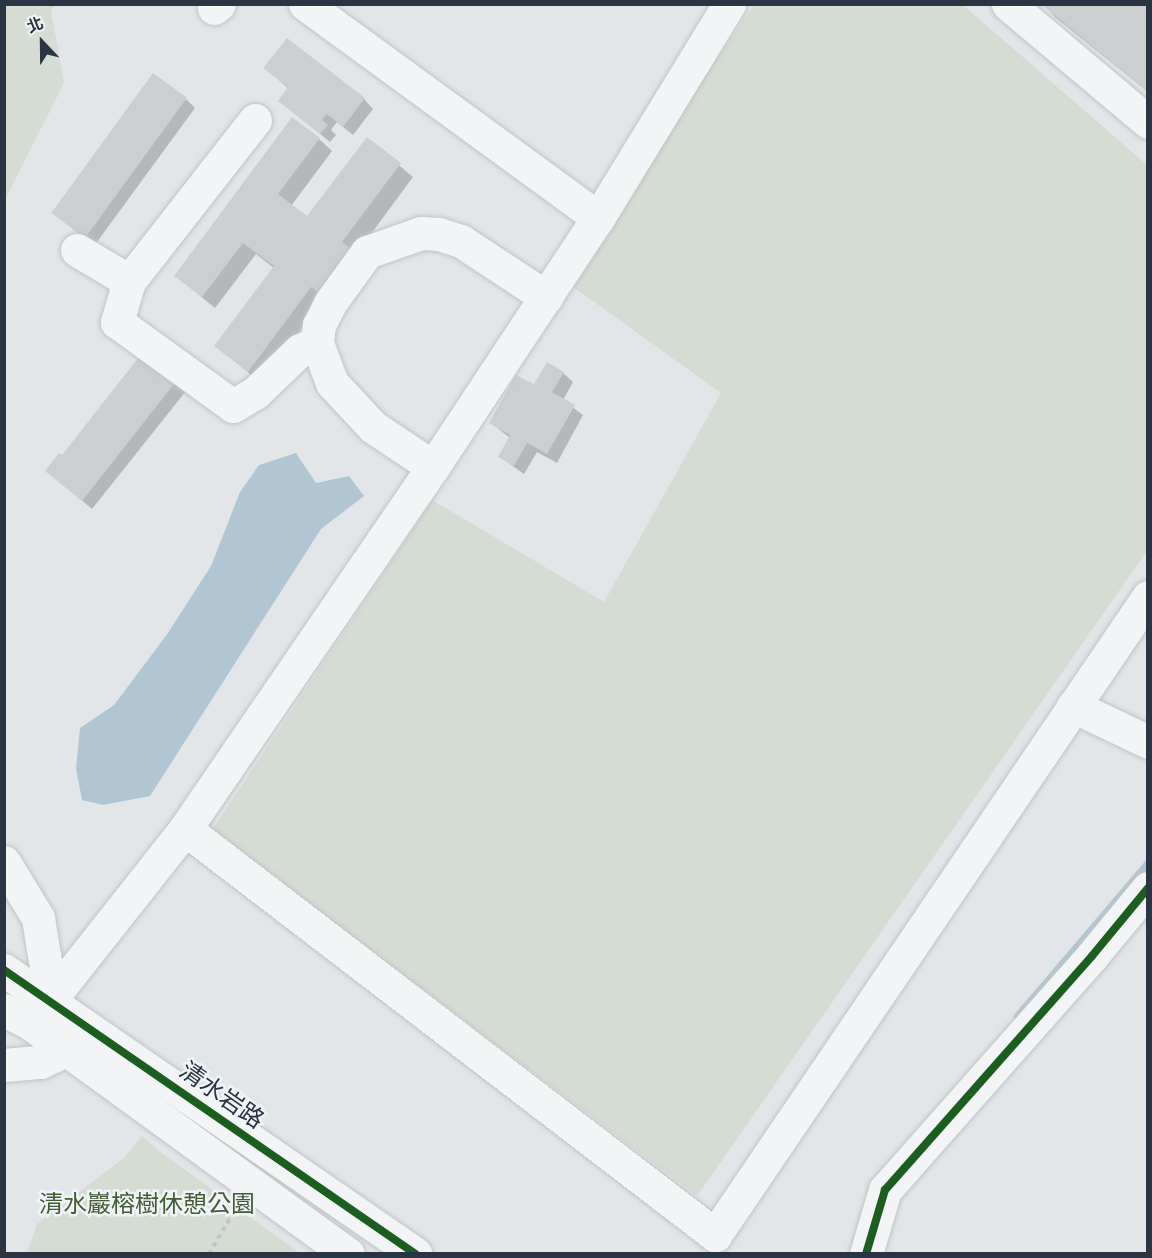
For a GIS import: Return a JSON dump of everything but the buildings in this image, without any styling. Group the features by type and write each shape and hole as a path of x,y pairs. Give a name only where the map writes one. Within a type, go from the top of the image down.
{"street":[{"path":"305,4 598,218"},
{"path":"348,1254 18,1017 51,998 185,829 433,467 546,297 598,218 729,4"},
{"path":"1008,4 1148,122"},
{"path":"255,120 129,281 117,322 233,406 255,393 300,350 316,343"},
{"path":"433,467 351,407 332,383 316,343 319,325 330,303 367,252 402,237 439,234 461,241 546,297"},
{"path":"77,250 129,281"},
{"path":"185,829 708,1244 1148,597"},
{"path":"1073,706 1148,742"},
{"path":"4,862 38,918 51,998"},
{"path":"866,1254 885,1190 1137,919 1148,888"},
{"name":"清水岩路","path":"4,970 51,998 415,1254"},
{"path":"4,1065 41,1062 66,1050"}],"path":[{"path":"209,1254 232,1213"}],"green space":[{"path":"5,4 55,5 51,11 64,83 5,200"},
{"path":"754,5 963,5 1147,165 1147,551 697,1196 212,830 432,500 604,602 721,393 565,281"},
{"name":"清水巖榕樹休憩公園","path":"142,1136 159,1151 300,1253 27,1253 37,1224 124,1158"}],"water":[{"path":"296,453 316,483 349,476 364,496 321,529 150,796 103,805 82,800 76,768 80,728 114,705 168,633 211,566 240,492 259,465"}],"waterway":[{"path":"1017,1016 1148,862"}],"cycle path":[{"path":"866,1254 885,1190 1092,956 1148,888"},
{"path":"4,970 415,1254"}]}
